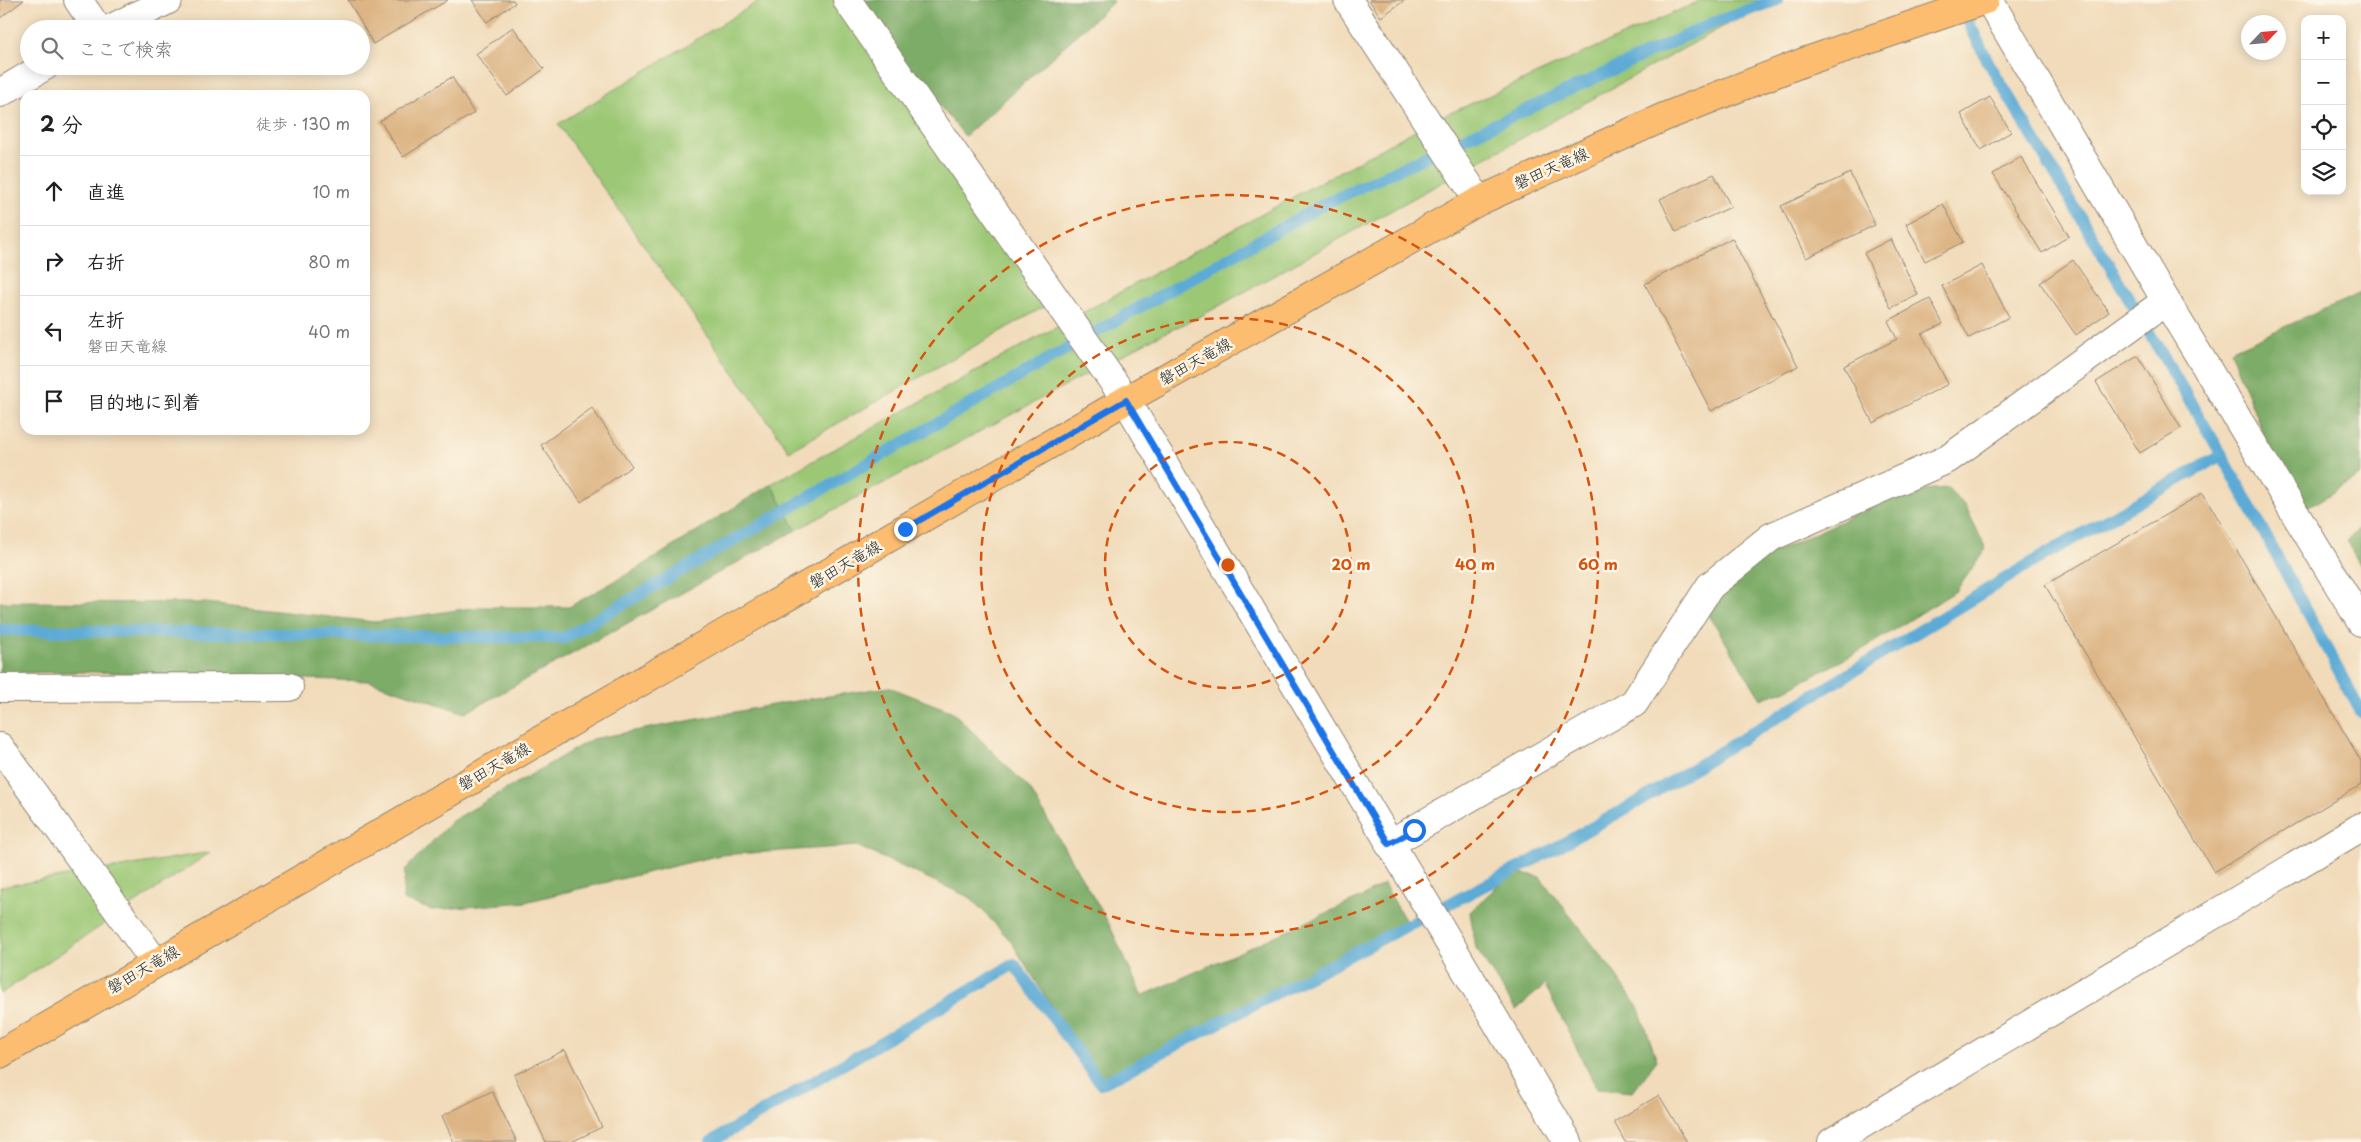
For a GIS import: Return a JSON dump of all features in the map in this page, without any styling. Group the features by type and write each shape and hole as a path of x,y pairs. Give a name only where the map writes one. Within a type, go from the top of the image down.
{"main road":[{"name":"磐田天竜線","path":"0,1054 155,962 1126,400 1479,201 1664,117 1804,62 1985,0"}],"street":[{"path":"78,0 92,20"},
{"path":"128,20 168,0"},
{"path":"847,0 1126,400 1568,1142"},
{"path":"1348,0 1479,201"},
{"path":"1989,0 2166,301 2361,622"},
{"path":"0,93 30,75"},
{"path":"1389,844 1634,703 1710,586 1770,537 1948,459 2166,301"},
{"path":"0,688 289,687"},
{"path":"0,747 155,962"},
{"path":"1832,1142 2361,827"}],"green space":[{"path":"761,0 847,0 1056,300 789,451 558,124"},
{"path":"850,0 1112,0 1113,2 965,136"},
{"path":"1702,0 1771,0 1199,317 1156,337 796,530 771,484 1428,123"},
{"path":"2361,293 2361,475 2296,515 2230,351"},
{"path":"771,484 796,530 465,713 369,681 91,672 0,673 0,602 206,603 375,622 478,607 569,607 645,564"},
{"path":"1948,488 1966,507 1986,549 1956,591 1860,651 1786,690 1761,699 1709,615 1732,568 1779,550 1906,491"},
{"path":"2361,528 2361,566 2346,541"},
{"path":"889,687 953,712 1029,788 1109,924 1142,996 1362,897 1384,884 1408,925 1101,1084 1010,940 971,898 857,846 720,855 525,902 432,910 403,900 405,870 452,821 592,739 783,703"},
{"path":"211,852 0,994 0,887"},
{"path":"1513,871 1540,877 1610,967 1639,1009 1657,1060 1633,1092 1597,1089 1545,985 1516,1010 1476,948 1470,912"}],"building":[{"path":"0,0 24,0 0,18"},
{"path":"348,0 448,0 373,44 370,39 370,20 359,20"},
{"path":"472,0 513,0 515,3 487,22"},
{"path":"1369,0 1405,0 1381,17"},
{"path":"513,27 544,69 507,96 476,54"},
{"path":"452,77 474,113 403,157 380,121"},
{"path":"1990,97 2011,132 1981,150 1961,114"},
{"path":"2021,157 2069,236 2042,253 1993,174"},
{"path":"1850,173 1875,225 1806,258 1781,206"},
{"path":"1714,174 1731,207 1676,232 1660,199"},
{"path":"1943,204 1963,242 1925,261 1906,224"},
{"path":"1732,238 1798,366 1711,411 1645,284"},
{"path":"1891,239 1918,295 1891,308 1864,253"},
{"path":"2073,260 2109,312 2076,335 2040,283"},
{"path":"1982,265 2009,317 1969,338 1942,286"},
{"path":"1930,299 1943,324 1922,334 1948,384 1873,423 1844,366 1897,339 1888,321"},
{"path":"2138,356 2181,428 2140,453 2096,382"},
{"path":"592,408 632,466 581,502 541,445"},
{"path":"2203,493 2361,761 2361,785 2214,872 2045,585"},
{"path":"565,1050 602,1127 571,1142 546,1142 514,1075"},
{"path":"492,1091 517,1142 454,1142 442,1116"},
{"path":"1659,1095 1687,1142 1625,1142 1614,1122"}],"waterway":[{"path":"0,630 564,638 1110,324 1324,204 1713,23 1777,0"},
{"path":"1961,7 1987,60 2222,455 2361,712"},
{"path":"711,1142 1014,964 1101,1084 1532,861 1643,799 2041,557 2222,455"}],"route":[{"path":"905,529 1126,400 1389,844 1414,830"}]}
